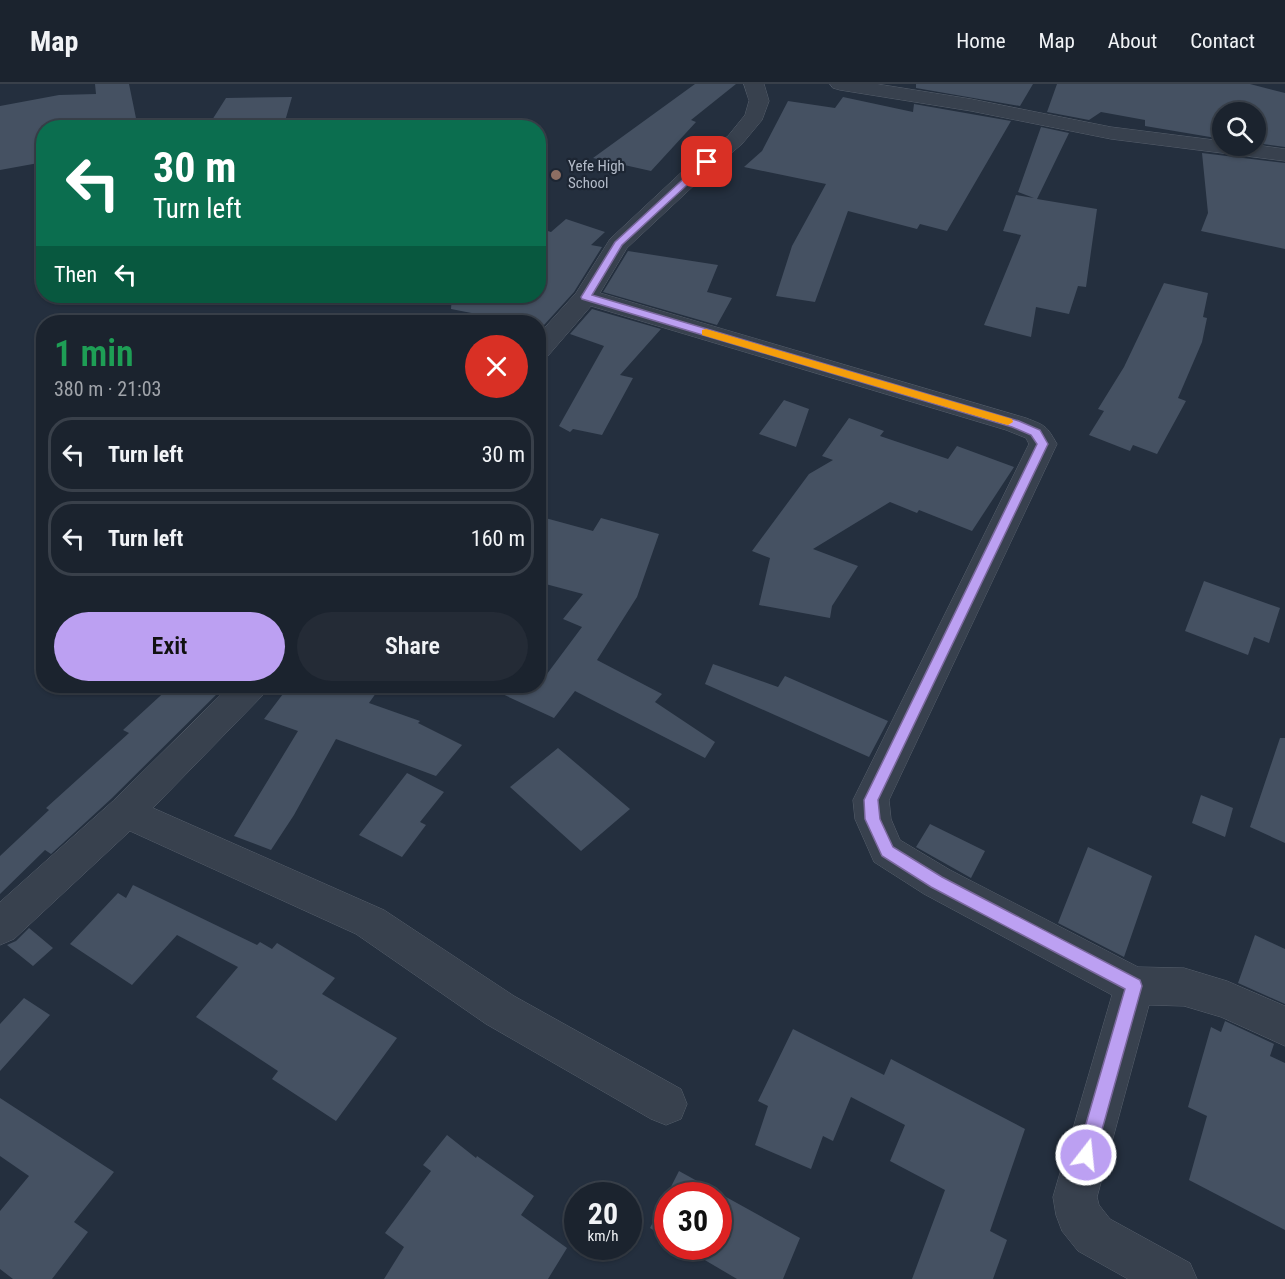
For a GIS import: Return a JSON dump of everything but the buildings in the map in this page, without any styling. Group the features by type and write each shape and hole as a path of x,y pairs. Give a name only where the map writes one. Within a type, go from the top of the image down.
{"street":[{"path":"546,342 586,297 618,244 694,173 735,140 755,116 759,101 758,90 754,84"},
{"path":"840,84 971,105 1111,134 1285,155"},
{"path":"586,297 1016,424 1036,432 1043,444 871,800 873,819 887,851 937,882 1134,986 1184,987 1227,1000 1285,1026"},
{"path":"0,927 126,812 245,693"},
{"path":"126,812 370,922 500,1010 666,1104"},
{"path":"1134,986 1075,1197 1078,1215 1094,1235 1174,1279"}],"slow traffic":[{"path":"706,332 1008,422"}],"place":[{"name":"Yefe High School","path":"556,175"}],"route":[{"path":"707,162 618,244 586,297 1016,424 1036,432 1043,444 871,800 873,819 887,851 937,882 1134,986 1086,1155"}]}
